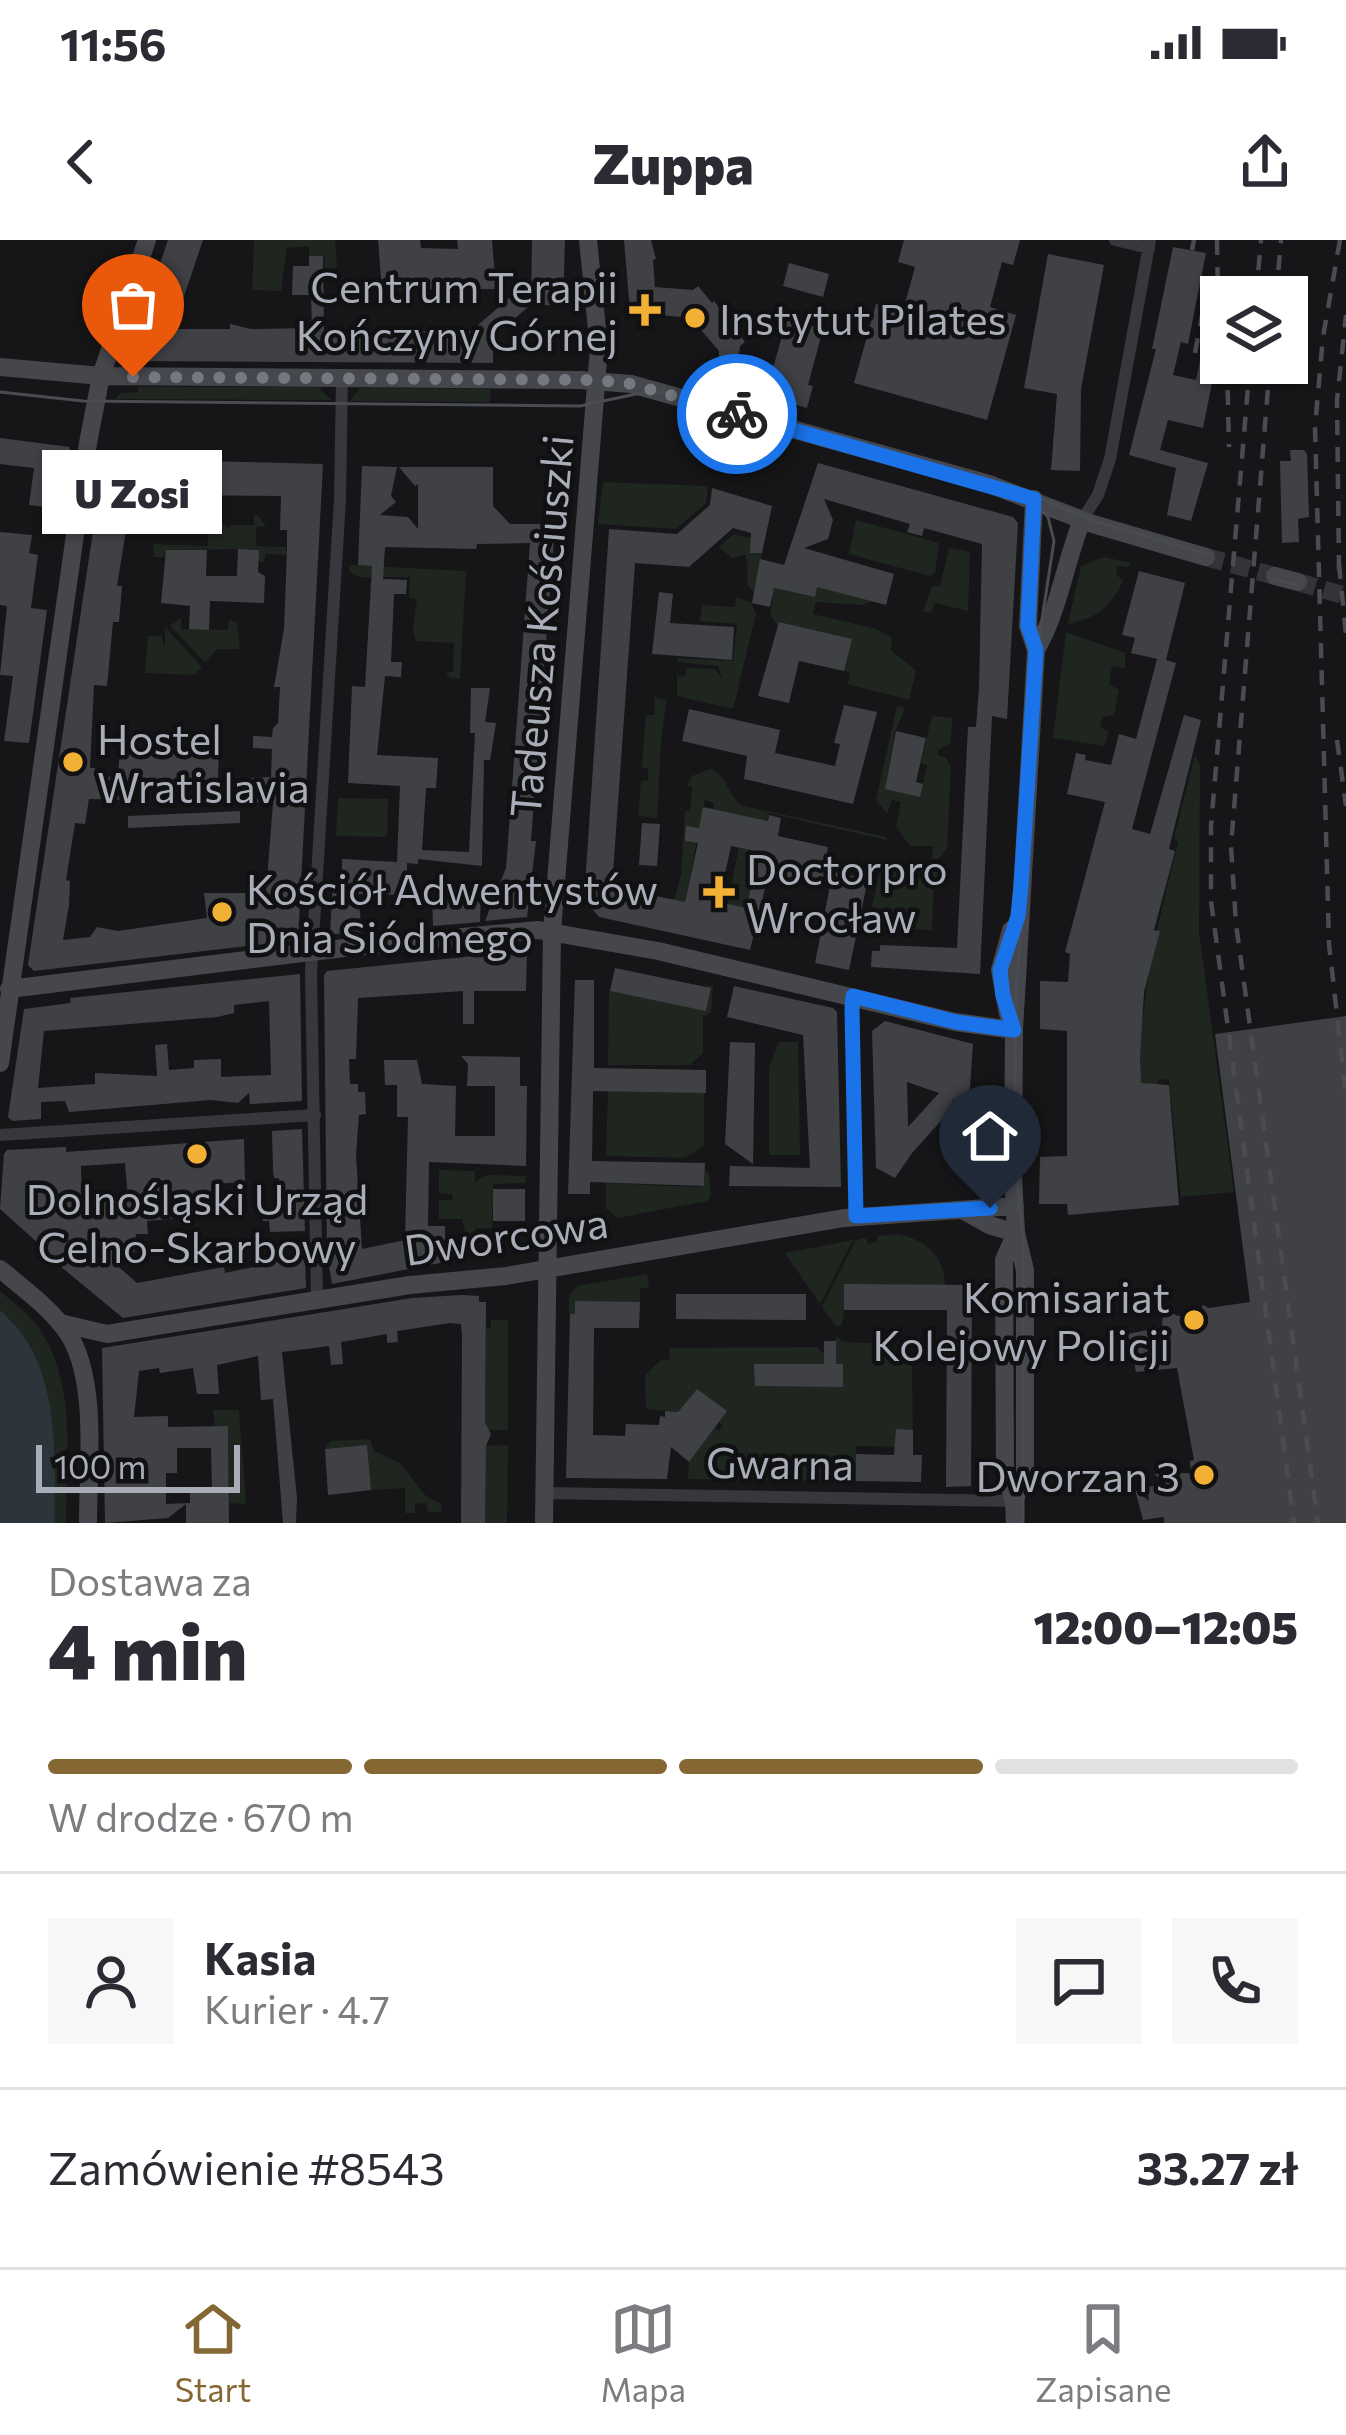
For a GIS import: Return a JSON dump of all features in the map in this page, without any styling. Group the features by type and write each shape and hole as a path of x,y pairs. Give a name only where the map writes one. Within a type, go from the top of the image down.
{"street":[{"path":"0,1063 100,376 147,240"},
{"name":"Tadeusza Kościuszki","path":"544,1523 552,931 597,380 588,240"},
{"path":"1036,650 1051,625 1065,563 1110,460 1150,244 1115,240"},
{"path":"0,367 100,376 631,384 1034,499 1082,520 1207,557"},
{"path":"317,1300 313,953 340,499 342,378"},
{"path":"1015,1523 1014,1501 1025,1474 1025,1270 1016,1233 1014,1030 1036,650 1028,626 1034,499"},
{"path":"1274,576 1298,582"},
{"path":"9,988 552,931 658,951 956,1022 1014,1030"},
{"path":"853,996 856,1216"},
{"path":"0,1135 315,1115"},
{"name":"Dworcowa","path":"61,1323 107,1334 856,1216 1015,1206"},
{"name":"Dworcowa","path":"964,1211 1016,1233"},
{"path":"0,1269 61,1323 77,1352 84,1374 88,1523"},
{"name":"Gwarna","path":"544,1493 1014,1501"}],"shaded area":[{"path":"254,240 335,240 337,266 325,274 324,256 309,256 309,246 287,248 281,291 252,290"},
{"path":"138,387 318,387 332,400 115,399 121,393 138,392"},
{"path":"360,388 491,389 490,402 350,401"},
{"path":"603,482 708,486 706,503 676,529 598,524"},
{"path":"163,514 164,525 227,525 228,529 254,525 254,515 258,515 266,526 256,527 256,546 286,547 287,555 266,554 264,562 258,562 258,549 166,550 165,557 154,557 153,544 208,546 208,531 158,530 156,519"},
{"path":"856,520 939,543 935,573 930,576 849,554"},
{"path":"734,534 764,542 750,545 750,552 762,553 756,584 814,597 817,587 872,601 862,605 816,602 813,614 877,629 892,638 891,650 916,671 909,700 848,684 850,673 844,671 851,639 780,622 778,626 770,615 773,599 749,587 745,555 732,558 719,547"},
{"path":"949,548 970,552 968,611 935,603 931,613 923,612 932,586 940,586"},
{"path":"1104,557 1131,563 1117,566 1116,574 1123,581 1118,591 1101,611 1068,624 1081,566"},
{"path":"349,565 466,571 460,679 446,673 453,671 454,643 416,641 417,599 409,598 410,577 359,577 349,571"},
{"path":"736,597 751,602 756,614 733,709 677,696 677,666 678,676 685,677 687,668 714,669 723,679 718,666 677,662 678,658 733,661 737,624 700,621 702,605 735,607"},
{"path":"181,618 181,629 228,630 229,619 237,623 240,649 217,649 205,662 170,626"},
{"path":"165,627 202,667 194,675 145,673 148,636 162,636 165,649"},
{"path":"1066,632 1125,653 1125,668 1112,666 1109,684 1119,690 1114,715 1103,717 1100,726 1109,732 1104,746 1053,738"},
{"path":"654,697 667,700 657,818 638,816 641,781 648,780 648,769 642,768 646,715 655,715"},
{"path":"897,706 905,708 895,732 885,789 920,796 927,765 921,763 932,716 953,718 950,744 938,750 951,766 947,848 938,859 932,859 933,846 910,846 896,827 901,802 892,800 887,814 876,800"},
{"path":"1195,755 1200,766 1199,932 1234,1192 1181,1197 1169,1080 1158,1079 1147,1188 1138,1072 1149,972"},
{"path":"710,769 743,806 886,840 769,813 746,908 727,904 739,848 749,849 713,809 714,803 705,800 685,902 674,900 681,875 685,811 690,811 692,787 687,786 692,776"},
{"path":"338,798 388,799 387,837 336,836"},
{"path":"881,866 909,867 910,877 928,878 929,867 943,870 945,878 934,878 932,931 911,928 907,916 901,916 895,928 867,929"},
{"path":"702,984 713,986 711,1013 703,1016 703,1053 690,1065 608,1065 609,991 706,1010 711,989"},
{"path":"779,1042 798,1042 800,1155 769,1155 769,1067"},
{"path":"608,1091 704,1092 704,1145 685,1158 606,1156"},
{"path":"439,1170 475,1171 475,1182 487,1175 526,1176 525,1183 493,1184 492,1228 476,1228 475,1236 466,1236 462,1219 439,1219 439,1200 453,1200 452,1194 439,1193"},
{"path":"705,1171 711,1196 707,1201 617,1218 606,1208 606,1183 704,1186"},
{"path":"897,1234 932,1250 945,1285 844,1310 842,1325 837,1327 822,1307 856,1240 866,1238 868,1244 877,1242 877,1236"},
{"path":"853,1240 820,1304 785,1253"},
{"path":"647,1274 649,1288 640,1288 640,1302 575,1302 575,1314 569,1314 569,1295 578,1286"},
{"path":"0,1291 35,1323 58,1369 67,1419 66,1523 55,1523 55,1477 14,1322 0,1310"},
{"path":"0,1310 20,1331 44,1381 54,1437 55,1523 0,1523"},
{"path":"491,1320 508,1320 508,1430 489,1430 485,1422 486,1329 491,1328"},
{"path":"836,1336 843,1342 890,1344 912,1365 913,1447 856,1446 856,1481 688,1479 689,1462 714,1427 719,1431 723,1426 718,1422 726,1411 697,1389 678,1412 646,1409 645,1375 661,1360 670,1360 669,1348 818,1347 821,1352 835,1353"},
{"path":"213,1410 239,1410 246,1504 229,1503 228,1427 215,1426"},
{"path":"370,1439 374,1451 400,1463 426,1496 441,1504 442,1512 428,1512 426,1503 415,1504 415,1513 405,1513 405,1488 371,1490 367,1445 324,1449 330,1441"},
{"path":"508,1445 507,1523 485,1523 486,1446"}],"building":[{"path":"168,240 203,240 173,329 230,329 230,324 251,329 312,328 311,295 292,295 293,266 309,266 309,256 323,256 324,331 478,331 478,325 515,293 528,307 493,337 493,363 133,361 129,356"},
{"path":"378,240 420,240 421,248 458,249 457,240 492,240 496,289 382,290"},
{"path":"532,240 565,240 563,306 531,304"},
{"path":"624,240 651,240 655,287 693,290 698,286 714,301 745,342 740,346 738,365 771,375 787,319 823,329 807,408 719,382 719,351 691,318 630,312"},
{"path":"904,240 1020,240 1013,265 1002,262 990,307 1016,315 987,420 854,383 876,304 903,311 915,267 898,262"},
{"path":"1173,247 1206,253 1188,344 1181,342 1173,375 1196,380 1200,360 1200,384 1212,384 1203,428 1168,420 1160,450 1208,463 1191,521 1167,515 1176,468 1129,455 1156,349 1152,349"},
{"path":"1048,254 1104,265 1081,389 1080,471 1051,470 1057,394 1024,388"},
{"path":"789,263 829,274 823,297 783,286"},
{"path":"0,438 70,447 62,509 29,505 34,468 0,464"},
{"path":"1290,450 1307,454 1309,517 1298,519 1299,542 1282,543 1280,461 1291,461"},
{"path":"104,458 128,462 141,495 138,505 130,506 117,586 122,586 119,622 113,622 107,686 94,685 90,768 95,768 95,776 118,777 120,749 191,751 191,742 219,744 218,780 178,779 178,787 130,785 130,800 89,799 85,824 75,823 63,940 90,937 97,927 118,931 207,918 204,893 266,893 273,803 251,802 251,778 271,777 272,749 253,748 253,736 272,737 278,723 280,687 274,687 284,629 287,550 287,530 280,530 281,496 163,495 160,460 323,464 298,940 34,971 28,965"},
{"path":"818,463 1013,517 1018,523 1007,719 992,716 980,974 871,967 872,951 880,951 880,945 957,948 968,727 976,727 979,687 982,544 924,528 922,536 907,532 910,524 824,499 833,520 828,539 804,548 894,574 886,605 817,587 815,597 774,588 770,607 752,603 760,559 784,565"},
{"path":"362,466 397,467 391,496 396,502 380,515 408,517 418,529 418,484 399,467 493,467 493,506 510,524 555,524 527,917 485,921 506,868 530,543 477,544 476,549 385,547 383,579 407,580 406,594 394,594 391,662 402,662 401,677 385,676 377,755 438,758 436,788 426,788 422,850 469,852 475,733 470,733 471,688 490,688 485,722 496,723 490,760 484,760 482,866 418,859 418,864 407,863 407,895 358,894 362,933 330,934 333,882 342,882 342,859 397,862 400,786 348,783 352,686 365,687 372,566 358,565"},
{"path":"712,488 772,506 762,553 750,553 751,533 733,528 689,567 635,563 612,887 685,902 698,843 685,841 686,826 699,828 703,807 768,821 769,815 781,818 778,836 828,847 824,870 868,879 849,970 815,963 830,886 768,876 750,950 599,917 584,900 609,529 677,534 710,505","holes":["731,846 760,852 746,908 719,902"]},
{"path":"0,532 32,535 29,553 38,555 31,608 47,610 29,743 4,741 13,676 0,675 7,606 0,605"},
{"path":"238,549 259,550 264,603 210,601 209,630 189,629 190,606 161,603 166,550 207,550 206,576 237,576"},
{"path":"1139,571 1185,583 1166,660 1176,663 1132,829 1150,834 1184,715 1201,720 1154,930 1160,931 1144,992 1140,1057 1141,1083 1169,1085 1179,1205 1068,1215 1067,1204 1039,1204 1040,1157 1067,1156 1067,1031 1040,1029 1040,981 1068,982 1070,954 1065,952 1105,802 1067,794 1076,753 1086,755 1085,760 1111,765 1119,734 1136,739 1157,659 1131,653 1135,638 1122,635"},
{"path":"659,592 673,594 670,623 734,627 732,660 652,654"},
{"path":"779,622 852,639 844,671 799,661 789,703 758,696"},
{"path":"844,705 877,712 853,804 744,779 747,756 682,741 689,709 780,730 775,753 835,766 840,744 834,743"},
{"path":"896,731 926,738 916,782 923,784 920,797 885,789"},
{"path":"240,811 240,823 128,828 128,816"},
{"path":"642,823 660,824 657,866 639,865"},
{"path":"481,892 480,922 433,926 432,898"},
{"path":"527,945 526,991 474,991 474,1024 463,1024 463,991 358,998 356,1059 349,1059 350,1084 358,1084 358,1092 365,1092 366,1114 359,1115 356,1155 362,1249 405,1240 408,1117 397,1117 397,1085 385,1085 384,1060 417,1060 422,1084 456,1086 455,1136 495,1136 495,1086 467,1086 468,1064 461,1056 520,1057 520,1086 527,1086 526,1166 429,1162 428,1226 445,1226 445,1262 332,1284 327,1254 324,975"},
{"path":"615,968 711,988 706,1011 610,991"},
{"path":"300,974 302,1101 250,1104 249,1093 238,1103 211,1100 69,1112 65,1101 41,1102 41,1119 12,1121 8,1117 24,1009 71,1003 70,998","holes":["269,1001 271,1075 221,1077 221,1059 194,1060 194,1068 169,1070 167,1044 155,1045 157,1076 95,1073 95,1084 38,1088 44,1031 217,1017 234,1013 234,1005"]},
{"path":"575,980 594,980 594,1068 706,1070 706,1093 593,1091 592,1161 705,1163 704,1186 590,1182 590,1194 568,1194"},
{"path":"734,986 837,1012 841,1187 729,1186 730,1166 810,1168 803,1035 727,1017"},
{"path":"1346,1016 1346,1523 1143,1520 1135,1490 1149,1501 1147,1487 1167,1484 1154,1474 1191,1473 1190,1461 1194,1460 1177,1368 1136,1372 1128,1334 1162,1327 1163,1309 1178,1316 1198,1314 1203,1305 1250,1302 1215,1034"},
{"path":"885,1021 973,1044 970,1088 959,1101 953,1099 949,1112 895,1178 876,1168 872,1031","holes":["907,1082 939,1093 908,1127"]},
{"path":"730,1042 755,1043 753,1164 725,1144"},
{"path":"302,1129 305,1231 270,1232 263,1209 280,1205 272,1131"},
{"path":"244,1139 245,1182 212,1184 213,1200 201,1200 202,1208 172,1213 172,1219 147,1221 148,1234 136,1234 135,1251 120,1268 137,1283 224,1267 225,1273 305,1256 306,1288 123,1318 37,1247 0,1209 7,1150 66,1147 66,1152","holes":["125,1163 128,1200 82,1202 81,1166"]},
{"path":"493,1189 525,1189 525,1221 493,1221"},
{"path":"844,1284 972,1285 971,1486 946,1487 947,1310 844,1310"},
{"path":"676,1294 806,1294 806,1320 676,1319"},
{"path":"462,1295 479,1296 479,1302 486,1302 485,1422 491,1434 486,1446 485,1523 461,1523 462,1335 461,1324 450,1323 397,1331 398,1342 387,1343 387,1334 341,1342 343,1364 331,1365 329,1346 282,1352 296,1523 283,1523 273,1399 261,1400 258,1356 217,1365 219,1394 197,1394 193,1368 139,1371 134,1417 168,1416 168,1427 228,1426 229,1523 186,1523 186,1504 168,1518 105,1523 102,1348 412,1298","holes":["177,1448 211,1448 212,1490 190,1491 190,1503 166,1504 166,1473 177,1473"]},
{"path":"575,1301 640,1302 639,1328 594,1328 593,1435 625,1436 626,1424 659,1425 665,1411 678,1412 697,1389 727,1411 689,1462 671,1447 667,1479 566,1478 570,1314 575,1314"},
{"path":"824,1341 836,1341 843,1387 755,1386 754,1364 824,1364"},
{"path":"896,1429 913,1430 913,1455 922,1455 921,1482 856,1481 856,1454 894,1455"},
{"path":"367,1445 371,1490 328,1495 325,1449"}],"tunnel":[{"path":"1206,557 1275,576"},
{"path":"1298,582 1346,596"}],"tram line":[{"path":"0,392 83,401 580,406 664,392 1026,493 1097,522 1207,554"},
{"path":"1023,1523 1023,1239 1015,1163 1015,1016 1037,652 1054,541 1048,517 1032,498"},
{"path":"1274,579 1297,585"}],"railway":[{"path":"1192,250 1194,240"},
{"path":"1217,240 1218,276"},
{"path":"1258,276 1261,240"},
{"path":"1278,276 1281,240"},
{"path":"1340,240 1323,337 1315,427 1329,944 1346,1095"},
{"path":"1339,570 1337,400 1346,315"},
{"path":"1195,353 1200,326"},
{"path":"1228,384 1229,447"},
{"path":"1248,384 1211,826 1211,901 1294,1523"},
{"path":"1268,384 1231,846 1236,924 1318,1523"},
{"path":"1339,564 1346,635"},
{"path":"1337,740 1346,806"}],"way so far":[{"path":"133,377 597,380 631,384 737,414"}],"place":[{"name":"Centrum Terapii Kończyny Górnej","path":"645,310"},
{"name":"Instytut Pilates","path":"695,318"},
{"name":"U Zosi","path":"133,377"},
{"name":"Hostel Wratislavia","path":"73,762"},
{"name":"Doctorpro Wrocław","path":"719,892"},
{"name":"Kościół Adwentystów Dnia Siódmego","path":"222,912"},
{"name":"Dolnośląski Urząd Celno-Skarbowy","path":"197,1154"},
{"name":"Komisariat Kolejowy Policji","path":"1194,1320"},
{"name":"Dworzan 3","path":"1204,1475"}],"route":[{"path":"737,414 1034,499 1028,626 1036,650 1021,886 1018,916 1000,970 1014,1030 956,1022 853,996 852,1008 856,1216 990,1208"}]}
